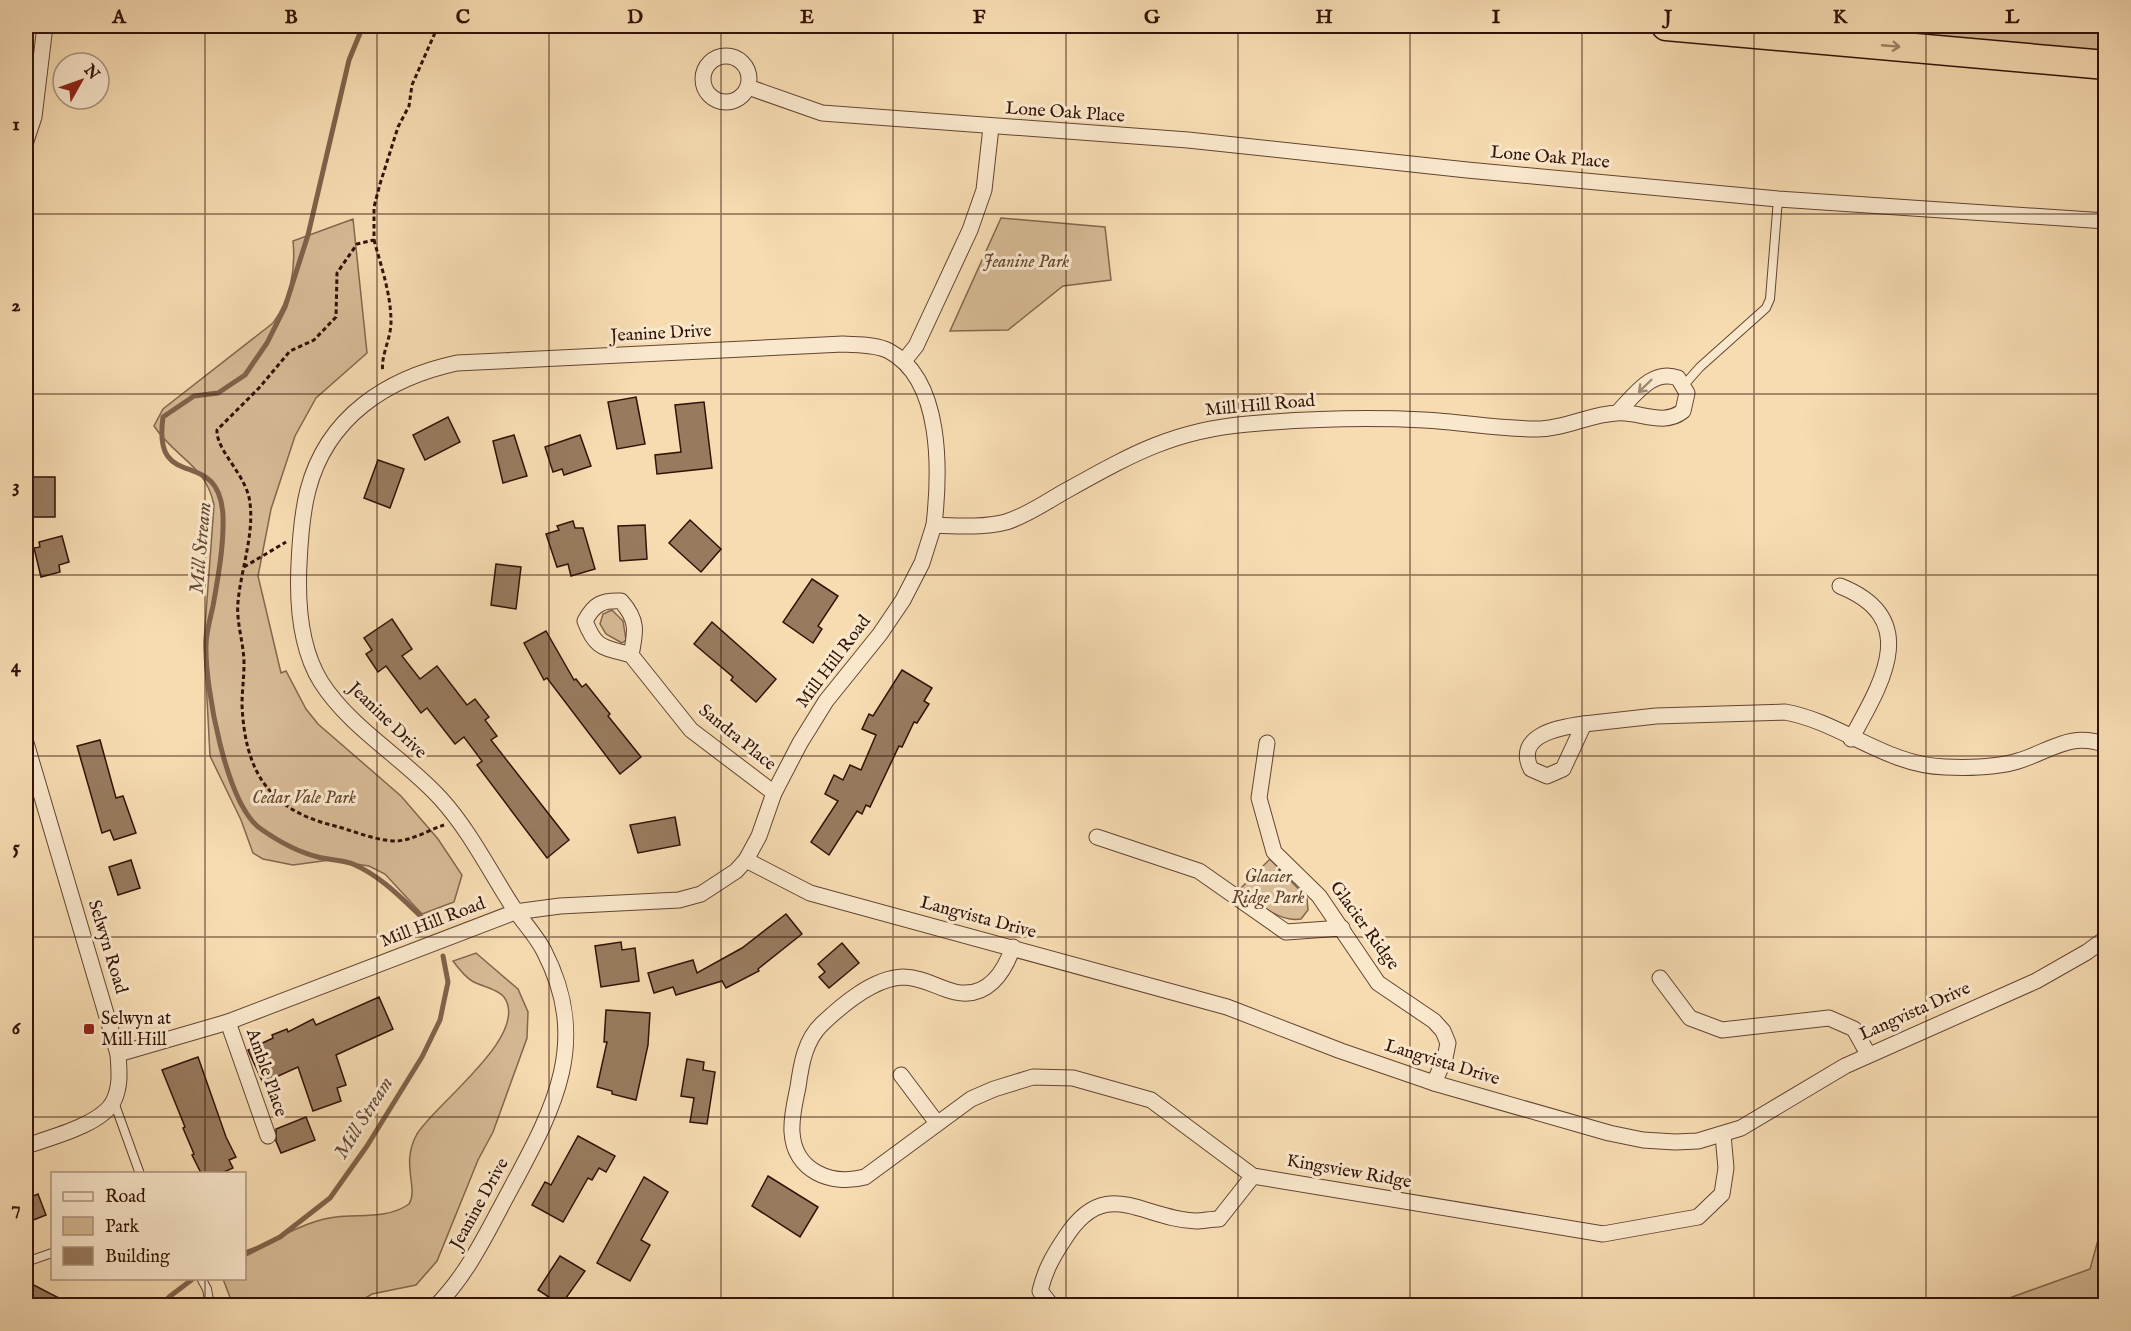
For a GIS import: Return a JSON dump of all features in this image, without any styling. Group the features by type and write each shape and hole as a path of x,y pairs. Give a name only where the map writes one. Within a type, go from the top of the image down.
{"highway":[{"path":"1666,26 2106,65"}],"street":[{"path":"26,141 34,117 45,26"},
{"name":"Lone Oak Place","path":"748,87 822,113 1188,140 1479,171 1778,199 2106,221"},
{"name":"Lone Oak Place","path":"904,361 916,346 970,230 984,190 991,127"},
{"name":"Jeanine Drive","path":"436,1305 468,1266 532,1149 564,1068 568,1030 560,990 544,950 515,912 470,836 453,813 406,765 339,705 321,681 309,657 302,628 298,578 307,492 326,446 348,419 385,389 422,370 457,363 843,344 886,350 904,361"},
{"path":"904,361 916,375 928,401 938,490 934,525"},
{"name":"Mill Hill Road","path":"118,1054 228,1022 515,912 560,906 679,900 701,894 722,882 746,860 759,836 774,793 800,743 826,701 903,600 921,563 934,525 982,527 1008,521 1137,451 1168,438 1203,429 1247,424 1425,420 1489,428 1540,429 1572,425 1617,412 1666,419 1675,417 1687,403 1684,385 1669,374 1660,375 1652,379 1617,412"},
{"path":"1840,586 1855,592 1872,604 1885,625 1888,639 1884,677 1851,739"},
{"name":"Sandra Place","path":"631,655 692,730 774,793"},
{"path":"1584,724 1656,716 1766,711 1805,716 1851,739 1907,761 1951,767 1979,767 2018,761 2077,739 2106,745"},
{"name":"Selwyn Road","path":"26,743 118,1054 119,1083 114,1102"},
{"name":"Glacier Ridge","path":"1268,743 1259,798 1274,852 1319,896 1378,983 1434,1021 1443,1031 1448,1043 1445,1059 1434,1083"},
{"path":"1097,837 1199,871 1286,932 1342,928"},
{"name":"Langvista Drive","path":"746,860 810,893 1227,1007 1341,1051 1434,1083 1643,1140 1674,1142 1723,1135 1765,1116 1868,1054 2036,981 2087,952 2106,938"},
{"name":"Kingsview Ridge","path":"1012,947 1005,969 985,988 972,993 956,992 904,977 886,980 867,989 821,1025 812,1036 801,1070 792,1134 796,1151 806,1166 820,1176 849,1181 865,1177 971,1099 1033,1077 1073,1078 1151,1100 1253,1176 1603,1234 1698,1217 1722,1194 1726,1168 1723,1135"},
{"path":"1660,978 1690,1018 1722,1030 1829,1018 1854,1029 1868,1054"},
{"name":"Amble Place","path":"228,1022 268,1136"},
{"path":"901,1075 937,1123"},
{"path":"26,1146 84,1125 114,1102"},
{"path":"1052,1305 1040,1291 1046,1268 1077,1220 1101,1204 1128,1204 1195,1221 1219,1219 1253,1176"},
{"path":"1135,1305 1148,1305"}],"lane":[{"path":"1684,385 1700,367 1766,308 1770,299 1778,199"},
{"path":"114,1102 140,1172"},
{"path":"26,1262 51,1253"},
{"path":"202,1280 207,1289 210,1305"}],"path":[{"path":"374,240 387,293 391,321 389,342 382,365 385,389"},
{"path":"244,567 284,542 302,540"}],"green space":[{"path":"1827,26 2105,26 2105,51"},
{"name":"Jeanine Park","path":"1001,218 1105,227 1111,280 1063,286 1008,330 950,331"},
{"name":"Cedar Vale Park","path":"353,219 367,353 316,398 295,436 271,509 258,576 281,673 286,671 306,709 318,724 401,796 438,839 462,875 454,902 422,914 385,874 369,866 330,860 293,865 263,859 253,853 241,820 210,756 204,641 214,505 204,480 154,426 163,409 273,323 288,295 294,263 293,241"},
{"path":"612,610 623,621 626,640 622,643 606,634 600,624 603,614"},
{"name":"Glacier Ridge Park","path":"1270,859 1307,898 1308,910 1301,919 1284,918 1260,905 1240,889"},
{"path":"476,953 518,989 528,1012 527,1038 493,1132 478,1160 437,1261 416,1285 372,1294 354,1305 233,1305 223,1280 246,1280 246,1251 324,1219 383,1214 409,1204 412,1198 410,1155 417,1134 493,1049 504,1030 509,1013 504,997 469,979 453,961"},
{"path":"2105,1215 2105,1305 1990,1305 2090,1269"}],"building":[{"path":"636,397 645,444 617,449 608,402"},
{"path":"704,402 712,468 657,474 655,455 681,452 675,405"},
{"path":"448,417 460,442 425,460 413,435"},
{"path":"514,435 527,476 503,483 493,441"},
{"path":"580,435 591,466 564,475 562,469 553,472 545,447"},
{"path":"378,460 404,469 390,508 364,498"},
{"path":"32,477 55,477 55,517 32,517"},
{"path":"690,520 721,549 701,572 669,543"},
{"path":"573,521 575,528 583,528 595,569 571,576 568,564 557,567 546,534 559,530 557,526"},
{"path":"645,525 647,559 620,561 618,526"},
{"path":"62,536 69,562 59,565 60,572 41,577 34,548 40,547 39,542"},
{"path":"496,564 521,567 516,609 491,605"},
{"path":"812,579 838,596 818,626 822,629 813,643 783,622"},
{"path":"392,619 412,649 402,656 420,679 437,666 467,705 475,699 489,717 485,720 497,736 491,740 569,840 547,858 477,765 482,761 464,737 455,744 427,708 421,713 386,666 378,672 366,654 372,650 364,638"},
{"path":"712,622 776,679 756,702 731,680 733,677 694,644"},
{"path":"546,631 574,680 576,679 582,687 586,684 641,757 620,774 547,678 544,680 524,643"},
{"path":"902,670 932,688 924,701 929,704 917,723 914,722 902,747 899,746 870,807 866,805 862,814 857,811 829,855 811,842 838,801 825,794 834,775 843,780 850,765 861,770 876,735 862,729 869,714 873,716"},
{"path":"100,740 116,798 123,796 136,833 114,840 110,830 102,833 77,746"},
{"path":"675,817 680,845 638,853 630,825"},
{"path":"131,860 140,888 118,895 109,867"},
{"path":"786,914 802,934 758,969 759,971 726,988 722,981 676,995 673,987 654,993 648,973 693,960 697,973 742,948"},
{"path":"621,942 622,950 635,948 639,981 601,987 595,946"},
{"path":"842,943 859,963 829,988 819,977 825,972 818,964"},
{"path":"379,997 393,1029 336,1055 346,1085 337,1088 341,1101 313,1111 298,1067 263,1083 248,1050 273,1038 272,1035 287,1029 288,1032 313,1019 316,1025"},
{"path":"606,1010 650,1013 648,1045 636,1100 612,1094 612,1091 597,1087 607,1042 604,1042"},
{"path":"198,1057 226,1137 236,1157 229,1160 233,1168 224,1172 200,1172 192,1155 194,1154 183,1128 185,1127 162,1070"},
{"path":"687,1059 704,1062 703,1070 715,1072 707,1124 690,1122 694,1098 681,1096"},
{"path":"306,1117 315,1140 281,1153 276,1141 276,1129"},
{"path":"578,1136 615,1156 606,1172 599,1168 592,1180 588,1178 563,1222 532,1205 545,1182 551,1185"},
{"path":"768,1176 818,1207 800,1237 752,1206"},
{"path":"644,1177 668,1192 641,1240 650,1245 630,1281 597,1263"},
{"path":"38,1194 46,1215 26,1223 26,1199"},
{"path":"560,1256 585,1271 561,1305 538,1290"},
{"path":"26,1281 51,1294 73,1305 26,1305"}],"waterway":[{"name":"Mill Stream","path":"363,26 349,60 308,235 285,307 267,343 245,375 218,393 194,396 163,417 162,441 167,456 176,464 199,473 210,481 219,494 223,516 223,538 207,636 207,665 209,689 220,744 237,796 249,816 261,829 288,846 303,852 364,869 393,890 428,923"},
{"name":"Mill Stream","path":"246,1254 280,1237 330,1198 367,1146 422,1057 440,1020 448,982 443,956"},
{"name":"Mill Stream","path":"162,1306 169,1297 191,1280"}],"place":[{"name":"Selwyn at Mill Hill","path":"89,1029"}]}
